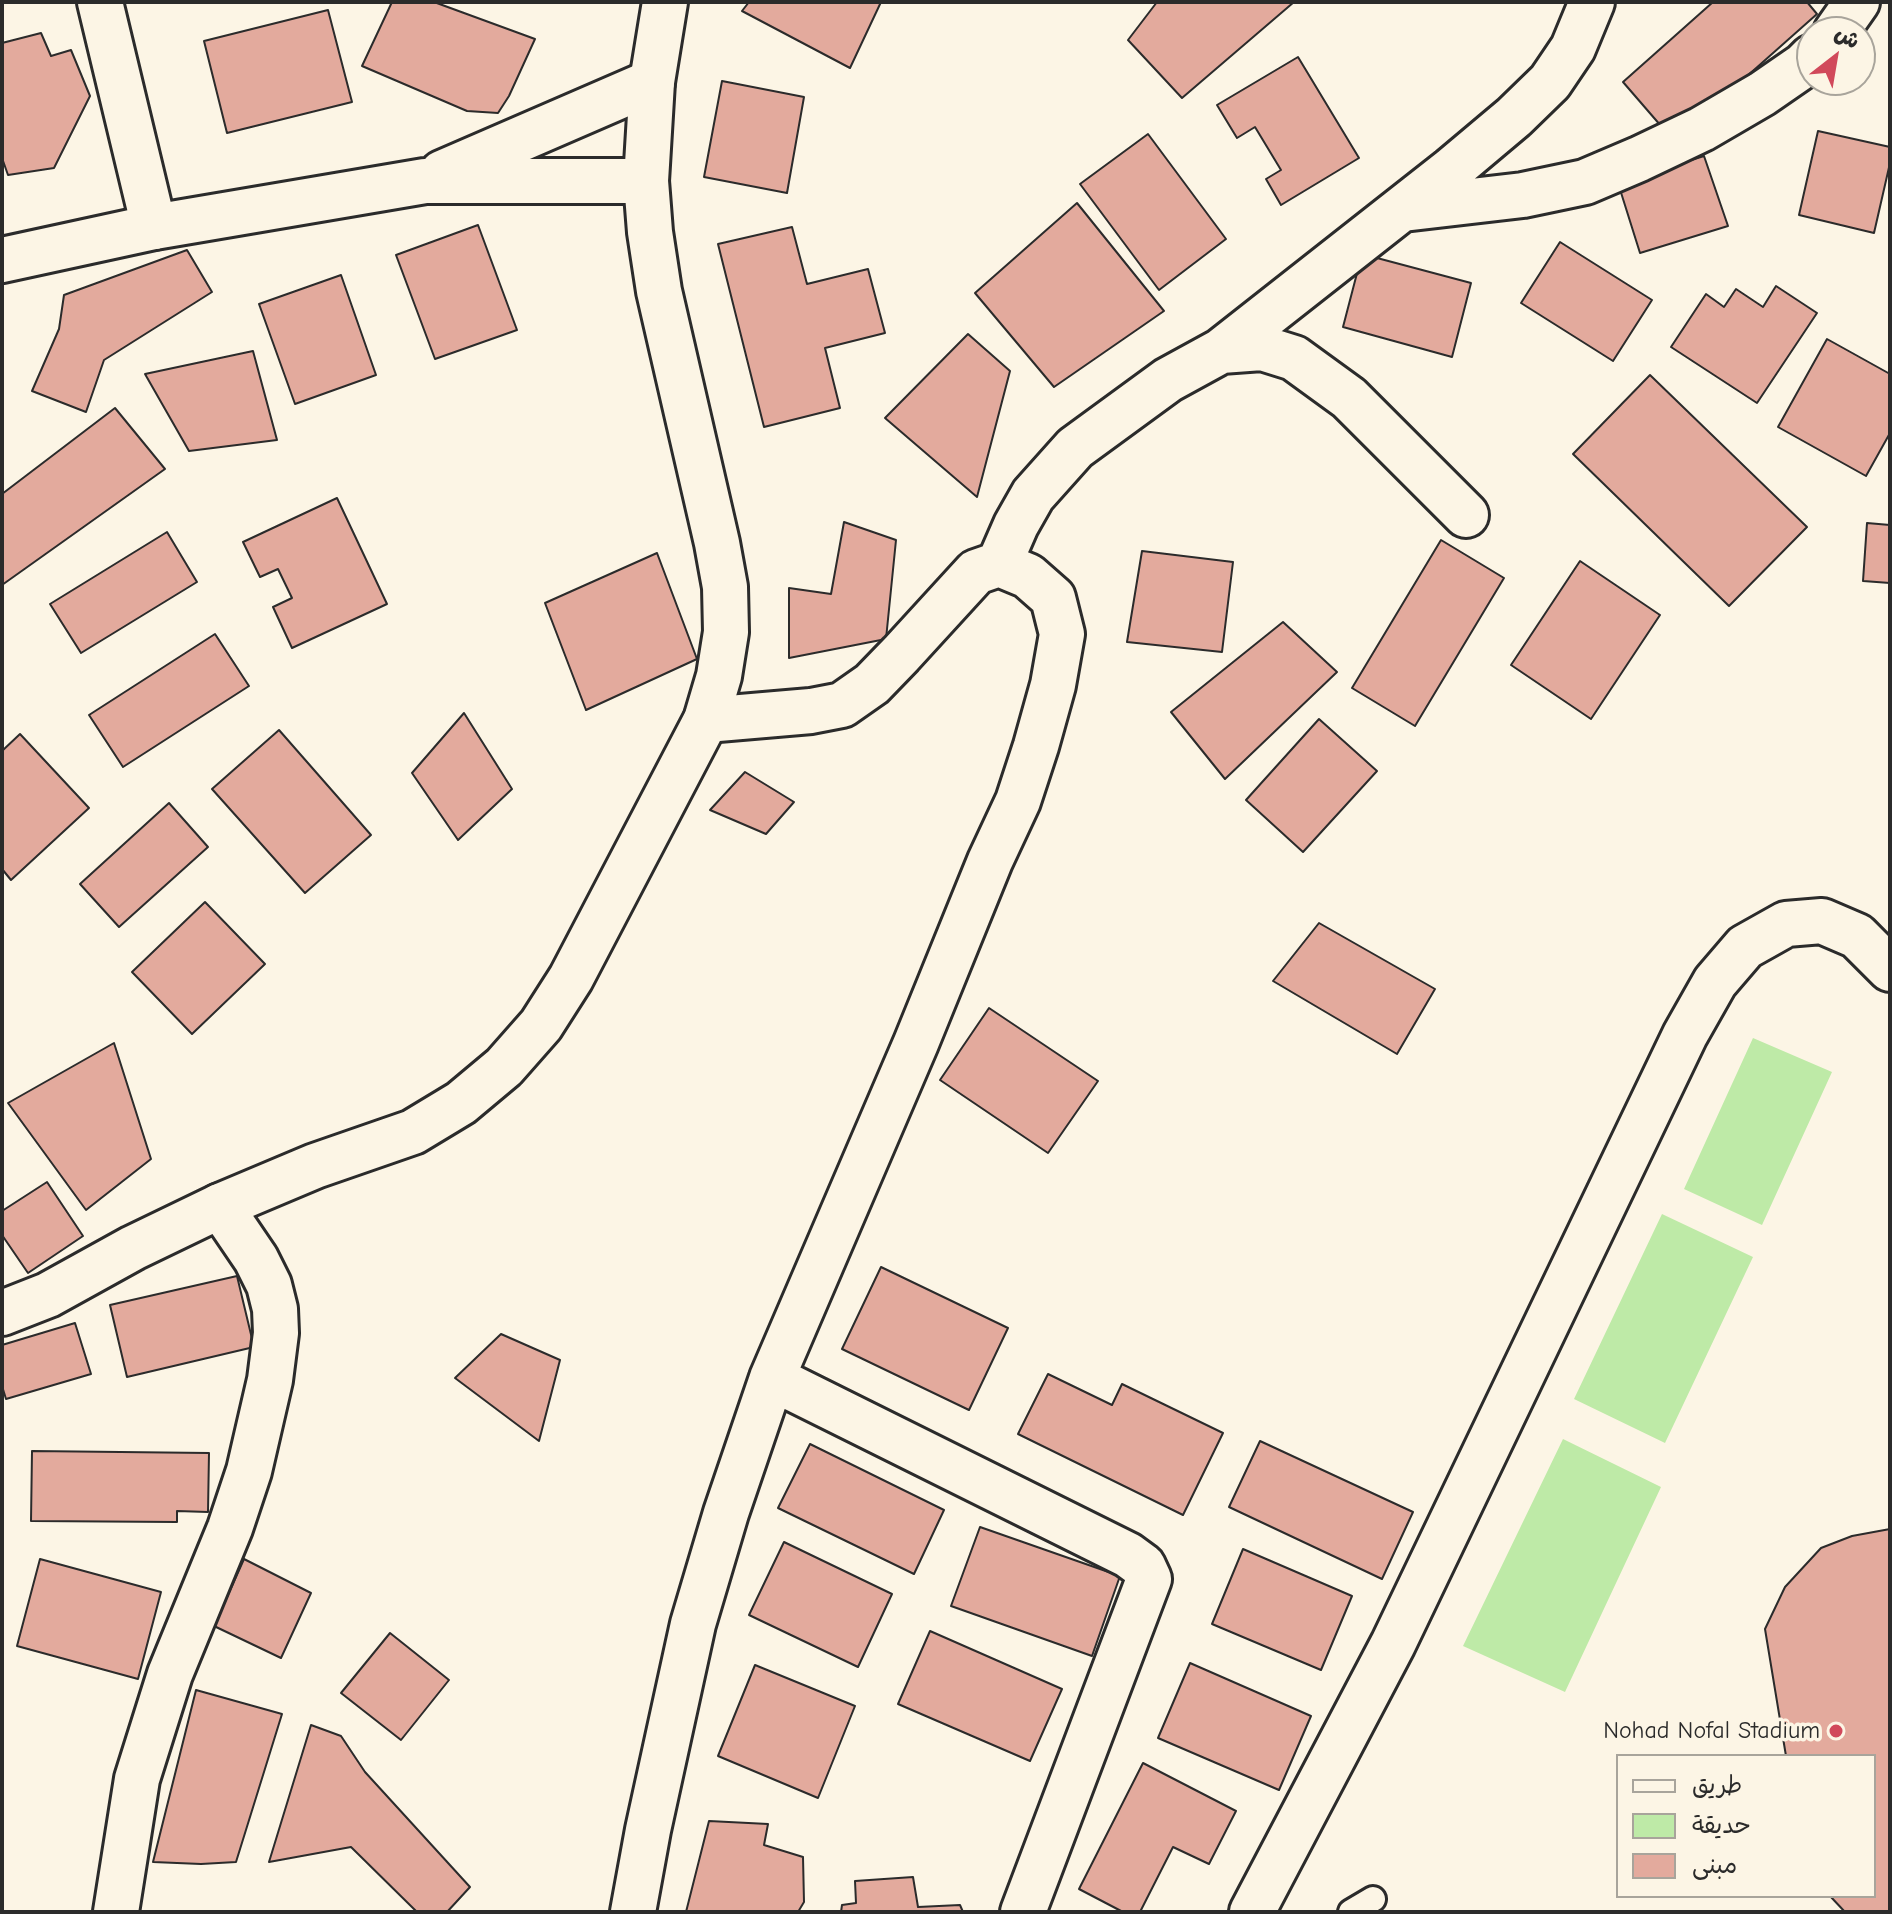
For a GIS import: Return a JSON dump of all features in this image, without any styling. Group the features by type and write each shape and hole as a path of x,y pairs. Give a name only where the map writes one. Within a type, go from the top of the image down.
{"street":[{"path":"100,2 154,227"},
{"path":"2,1313 48,1295 133,1248 220,1206 315,1166 413,1132 461,1103 504,1067 541,1025 571,978 706,720 722,662 726,632 725,587 659,291 646,181 652,82 665,2"},
{"path":"999,564 1033,495 1075,448 1168,380 1221,351 1403,209 1514,117 1550,82 1573,48 1592,2"},
{"path":"1403,209 1523,195 1585,182 1702,129 1796,71"},
{"path":"425,181 652,82"},
{"path":"3,263 154,227 425,181 646,181"},
{"path":"1221,351 1262,348 1294,358 1349,398 1466,515"},
{"path":"633,1912 693,1624 726,1513 772,1378 1018,801 1049,701 1062,634 1053,598 1028,576 999,564 976,572 872,684 842,705 811,711 706,720"},
{"path":"1252,1912 1393,1644 1685,1035 1715,982 1745,947 1786,924 1822,921 1857,936 1890,969"},
{"path":"116,1912 137,1779 170,1674 235,1514 249,1471 270,1380 276,1333 275,1309 269,1285 256,1259 220,1206"},
{"path":"772,1378 1128,1555 1143,1566 1149,1579 1023,1912"}],"lane":[{"path":"1351,1912 1373,1899"}],"green space":[{"path":"1753,1038 1832,1072 1762,1225 1684,1189"},
{"path":"1662,1214 1753,1257 1665,1443 1574,1399"},
{"path":"1563,1439 1661,1487 1565,1692 1463,1646"}],"building":[{"path":"392,2 434,2 535,39 498,113 467,111 362,66"},
{"path":"749,2 881,2 850,68 742,11"},
{"path":"1157,2 1294,2 1182,98 1128,40"},
{"path":"1713,2 1807,2 1817,14 1796,16 1796,33 1674,141 1623,82"},
{"path":"328,10 352,102 227,133 204,41"},
{"path":"41,33 51,56 71,50 90,96 54,168 8,175 2,158 2,43"},
{"path":"1298,57 1359,158 1281,205 1266,179 1281,170 1255,127 1237,138 1217,105"},
{"path":"722,81 804,97 787,193 704,177"},
{"path":"1818,131 1890,147 1890,163 1874,233 1799,215"},
{"path":"1148,134 1226,239 1159,290 1080,184"},
{"path":"1704,156 1728,226 1640,253 1618,183"},
{"path":"1077,203 1164,311 1054,387 975,293"},
{"path":"478,225 517,330 435,359 396,255"},
{"path":"792,227 807,284 868,269 885,333 825,348 840,408 764,427 718,244"},
{"path":"1560,242 1652,300 1613,361 1521,303"},
{"path":"187,250 212,292 104,360 86,412 32,391 59,329 64,295"},
{"path":"1362,254 1471,283 1452,357 1343,327"},
{"path":"341,275 376,375 295,404 259,304"},
{"path":"1776,286 1817,313 1757,403 1671,347 1706,294 1724,307 1736,289 1763,307"},
{"path":"968,334 1010,371 977,497 885,418"},
{"path":"1827,339 1890,374 1890,433 1866,476 1778,427"},
{"path":"253,351 277,440 189,451 145,374"},
{"path":"1650,375 1807,527 1729,606 1573,454"},
{"path":"115,408 165,469 2,585 2,494"},
{"path":"337,498 387,604 292,648 273,607 292,598 278,569 260,577 243,542"},
{"path":"844,522 896,540 886,639 789,658 789,588 831,594"},
{"path":"1867,523 1890,525 1890,583 1863,581"},
{"path":"167,532 197,582 81,653 50,604"},
{"path":"1441,540 1504,578 1415,726 1352,688"},
{"path":"1142,551 1233,562 1222,652 1127,642"},
{"path":"657,553 697,659 586,710 545,603"},
{"path":"1580,561 1660,615 1591,719 1511,665"},
{"path":"1283,622 1337,672 1225,779 1171,712"},
{"path":"215,634 249,686 123,767 89,715"},
{"path":"464,713 512,789 458,840 412,773"},
{"path":"1319,719 1377,771 1303,852 1246,800"},
{"path":"279,730 371,835 305,893 212,789"},
{"path":"20,734 89,808 11,880 2,869 2,751"},
{"path":"745,772 794,802 766,834 710,810"},
{"path":"169,803 208,847 119,927 80,884"},
{"path":"205,902 265,964 192,1034 132,972"},
{"path":"1319,923 1435,989 1397,1054 1273,981"},
{"path":"989,1008 1098,1081 1048,1153 940,1080"},
{"path":"114,1043 151,1159 86,1210 8,1103"},
{"path":"47,1182 83,1236 28,1273 2,1235 2,1211"},
{"path":"881,1267 1008,1328 969,1410 842,1349"},
{"path":"237,1276 254,1347 127,1377 110,1305"},
{"path":"75,1323 91,1374 6,1399 2,1386 2,1345"},
{"path":"501,1334 560,1360 539,1441 455,1378"},
{"path":"1048,1374 1112,1405 1122,1384 1223,1433 1183,1515 1018,1434"},
{"path":"1260,1441 1413,1512 1382,1579 1229,1507"},
{"path":"810,1444 944,1510 914,1574 778,1508"},
{"path":"32,1451 209,1453 208,1512 177,1511 177,1522 31,1521"},
{"path":"980,1527 1120,1576 1092,1656 951,1606"},
{"name":"Nohad Nofal Stadium","path":"1890,1529 1890,1912 1845,1912 1832,1898 1876,1898 1876,1754 1786,1754 1765,1629 1785,1587 1821,1548 1852,1536"},
{"path":"784,1542 892,1594 858,1667 749,1615"},
{"path":"1243,1549 1352,1596 1321,1670 1212,1624"},
{"path":"40,1559 161,1592 138,1679 17,1646"},
{"path":"244,1559 311,1593 281,1658 214,1626"},
{"path":"930,1631 1062,1689 1030,1761 898,1704"},
{"path":"390,1633 449,1680 401,1740 341,1693"},
{"path":"1190,1663 1311,1716 1279,1790 1158,1738"},
{"path":"755,1665 855,1706 818,1798 718,1756"},
{"path":"196,1690 282,1714 236,1862 153,1862"},
{"path":"311,1725 341,1736 365,1772 470,1887 447,1912 417,1912 351,1847 269,1862"},
{"path":"1143,1763 1236,1811 1209,1864 1173,1847 1140,1912 1123,1912 1079,1889"},
{"path":"709,1821 768,1824 764,1845 803,1857 804,1902 798,1912 686,1912"},
{"path":"913,1877 918,1907 960,1905 963,1912 841,1912 842,1905 856,1903 855,1881"}],"place":[{"name":"Nohad Nofal Stadium","path":"1836,1731"}]}
